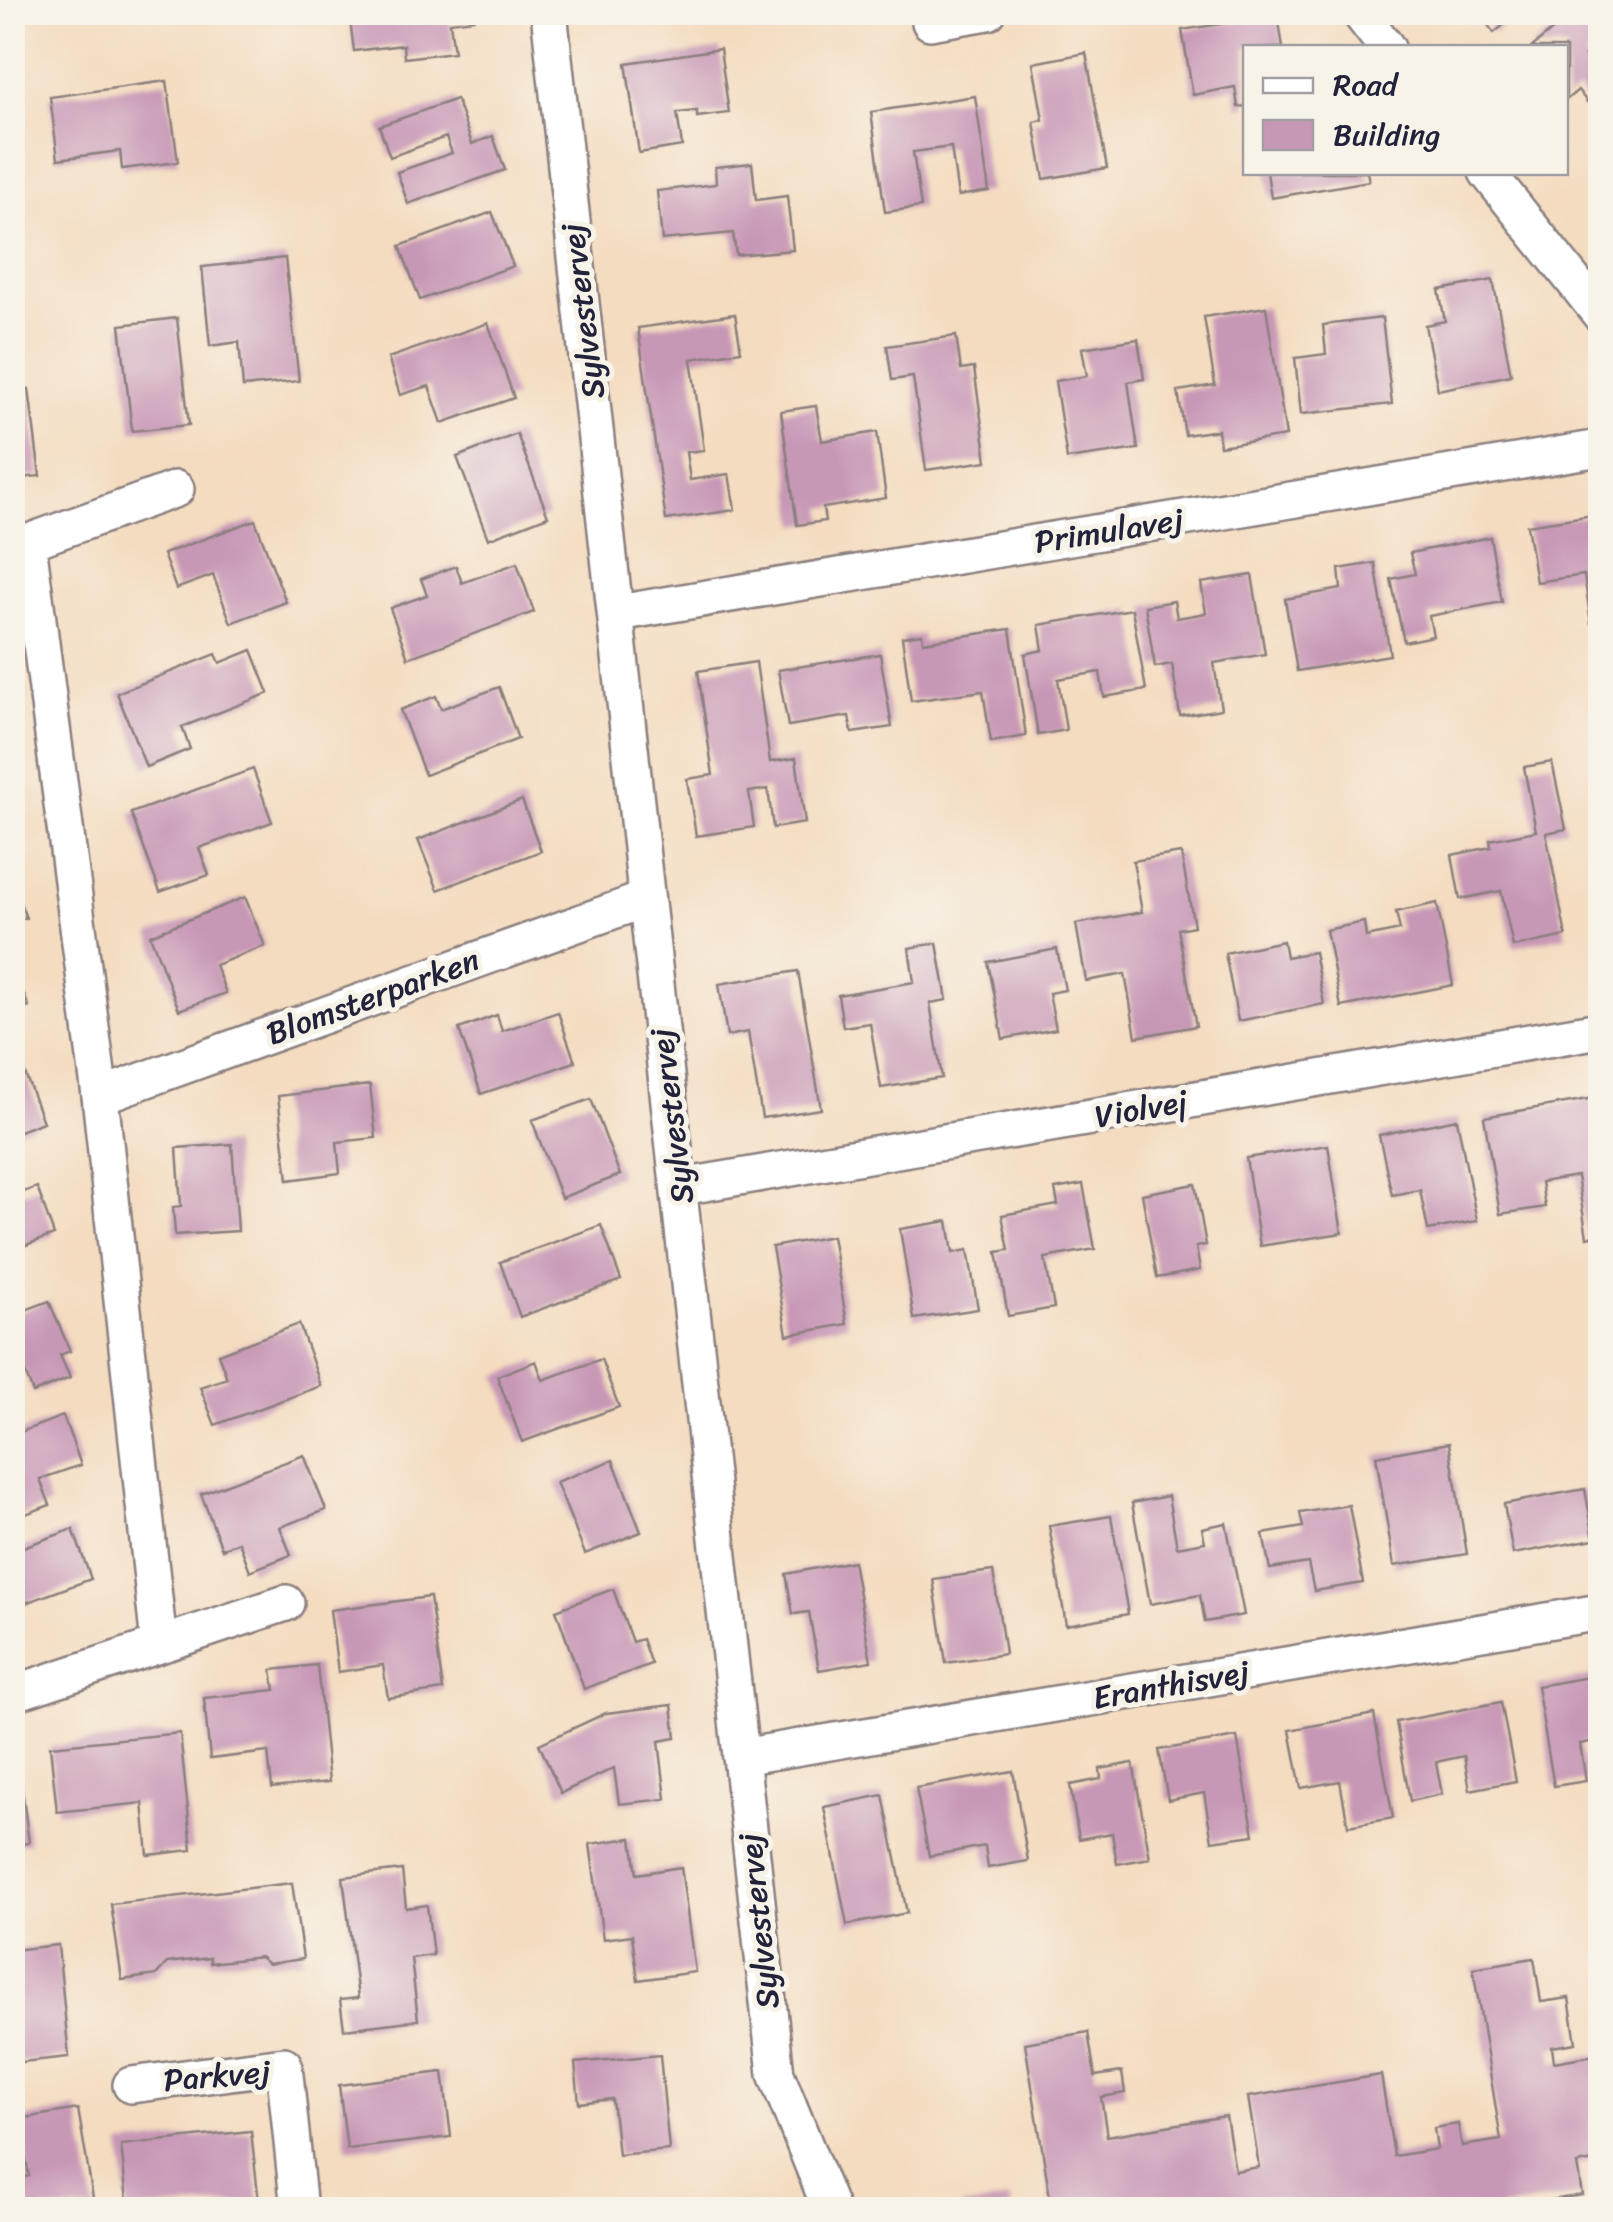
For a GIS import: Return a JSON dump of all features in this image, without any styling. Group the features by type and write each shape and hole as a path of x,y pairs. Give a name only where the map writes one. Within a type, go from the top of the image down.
{"street":[{"name":"Sylvestervej","path":"549,12 776,2074 830,2210"},
{"path":"930,22 988,12"},
{"path":"1359,12 1385,45"},
{"path":"1490,175 1600,314"},
{"name":"Primulavej","path":"618,613 1600,448"},
{"path":"158,1644 100,1096 20,546 176,489"},
{"name":"Blomsterparken","path":"100,1096 646,898"},
{"name":"Violvej","path":"680,1188 1600,1030"},
{"path":"12,1694 286,1603"},
{"name":"Eranthisvej","path":"741,1757 1600,1612"},
{"name":"Parkvej","path":"131,2085 284,2065 299,2210"}],"building":[{"path":"349,12 473,12 474,19 450,22 454,52 404,58 403,45 354,51"},
{"path":"1478,12 1519,12 1494,33"},
{"path":"1574,12 1600,12 1600,44 1585,56 1600,75 1600,92 1587,102 1578,90 1568,98 1568,45 1535,45"},
{"path":"1278,15 1283,45 1243,45 1243,106 1238,107 1235,87 1193,95 1182,30"},
{"path":"720,49 729,113 697,117 697,111 677,113 682,146 639,153 626,63"},
{"path":"1086,53 1107,168 1044,179 1034,122 1043,120 1033,63"},
{"path":"167,81 178,162 122,169 120,151 58,159 50,97"},
{"path":"975,96 989,191 958,196 951,147 913,152 921,207 885,212 871,112"},
{"path":"456,99 472,144 493,136 505,170 408,204 397,172 452,153 446,137 390,157 379,126"},
{"path":"752,163 756,200 787,196 793,250 736,255 733,233 662,240 657,191 716,184 715,167"},
{"path":"1267,175 1368,175 1369,181 1271,198"},
{"path":"492,212 513,266 420,300 400,246"},
{"path":"285,258 299,381 243,387 239,342 210,346 202,267"},
{"path":"1493,280 1511,375 1438,390 1425,325 1445,321 1439,290"},
{"path":"1266,307 1286,436 1220,446 1218,430 1185,435 1178,391 1215,385 1204,317"},
{"path":"735,314 741,351 691,359 704,450 686,452 690,480 729,474 735,510 666,520 638,328"},
{"path":"177,318 189,425 132,431 120,325"},
{"path":"1382,318 1392,404 1301,414 1295,358 1326,354 1323,325"},
{"path":"488,323 514,398 442,423 429,386 400,395 388,358"},
{"path":"956,336 961,370 974,368 987,461 926,470 913,377 892,380 887,346"},
{"path":"1138,339 1144,379 1128,382 1138,449 1067,459 1055,381 1087,376 1082,348"},
{"path":"29,389 40,476 12,479 12,391"},
{"path":"816,406 822,441 877,432 886,498 823,508 825,521 797,525 781,411"},
{"path":"517,434 548,516 488,539 457,457"},
{"path":"1600,514 1600,622 1591,623 1584,575 1536,582 1527,525"},
{"path":"255,520 286,602 231,623 213,575 176,589 163,554"},
{"path":"1490,537 1502,602 1429,616 1433,636 1404,642 1391,579 1415,574 1410,553"},
{"path":"517,563 534,612 408,658 390,608 427,595 421,579 456,566 462,583"},
{"path":"1375,563 1390,655 1297,671 1285,599 1341,589 1339,569"},
{"path":"1252,575 1265,654 1214,663 1221,709 1180,716 1172,664 1155,667 1145,606 1174,601 1177,618 1206,613 1201,583"},
{"path":"1132,609 1146,690 1104,697 1100,672 1058,679 1066,730 1038,735 1025,654 1043,650 1039,625"},
{"path":"1010,629 1026,736 991,742 983,691 911,701 902,637 922,634 923,642"},
{"path":"252,650 269,693 182,727 190,749 146,767 117,693 216,654 220,663"},
{"path":"880,654 892,727 852,733 849,716 788,726 778,670"},
{"path":"756,662 770,762 796,758 805,823 773,828 768,789 749,792 754,827 696,836 687,779 713,775 698,671"},
{"path":"499,687 518,739 425,775 400,710 436,696 441,709"},
{"path":"1552,762 1566,829 1546,833 1566,936 1513,947 1501,891 1460,899 1452,855 1491,847 1490,840 1536,831 1524,767"},
{"path":"253,769 272,822 199,848 209,875 160,892 131,813"},
{"path":"522,800 541,851 438,890 418,840"},
{"path":"1181,853 1194,926 1178,929 1196,1026 1136,1037 1125,974 1086,981 1076,924 1142,912 1133,861"},
{"path":"12,882 26,918 12,922"},
{"path":"245,897 265,946 215,965 226,993 179,1010 150,935"},
{"path":"1437,903 1453,985 1341,1007 1326,930 1364,922 1366,937 1400,930 1396,912"},
{"path":"1283,941 1286,957 1314,952 1324,1004 1238,1021 1225,953"},
{"path":"937,943 947,1000 930,1003 942,1078 881,1088 870,1023 843,1027 838,995 914,982 909,948"},
{"path":"1057,949 1065,990 1049,993 1056,1029 1003,1039 988,962"},
{"path":"12,966 29,1007 12,1014"},
{"path":"798,971 821,1109 762,1118 748,1032 727,1036 719,984"},
{"path":"558,1012 575,1062 481,1094 459,1029 497,1015 502,1031"},
{"path":"24,1071 43,1122 12,1134 12,1075"},
{"path":"370,1085 376,1138 337,1142 340,1173 288,1180 278,1096"},
{"path":"1600,1097 1600,1235 1587,1237 1577,1176 1541,1182 1545,1207 1500,1214 1484,1117"},
{"path":"591,1099 620,1175 561,1198 532,1120"},
{"path":"1457,1119 1477,1221 1428,1230 1420,1190 1392,1195 1379,1135"},
{"path":"232,1144 238,1231 175,1235 173,1207 181,1206 177,1148"},
{"path":"1328,1145 1342,1233 1260,1246 1246,1158"},
{"path":"1083,1184 1095,1249 1045,1258 1054,1308 1008,1316 997,1252 1009,1250 1002,1215 1058,1205 1055,1189"},
{"path":"1195,1184 1206,1245 1196,1247 1200,1270 1157,1278 1142,1194"},
{"path":"37,1187 54,1235 12,1250 12,1196"},
{"path":"948,1221 953,1253 968,1250 978,1309 914,1319 900,1229"},
{"path":"601,1225 621,1280 520,1317 500,1262"},
{"path":"832,1236 847,1324 787,1335 772,1247"},
{"path":"49,1301 70,1351 60,1355 70,1378 33,1393 23,1367 12,1372 12,1315"},
{"path":"299,1324 321,1386 215,1425 200,1387 227,1378 218,1354"},
{"path":"601,1359 619,1407 522,1442 497,1376 536,1361 543,1380"},
{"path":"63,1416 81,1465 40,1479 50,1505 12,1519 12,1435"},
{"path":"1449,1443 1467,1554 1394,1566 1376,1456"},
{"path":"304,1455 326,1510 280,1527 291,1555 250,1571 239,1542 222,1549 201,1494"},
{"path":"613,1460 641,1532 585,1554 556,1482"},
{"path":"1585,1489 1594,1539 1513,1554 1504,1504"},
{"path":"1168,1496 1177,1547 1205,1542 1202,1528 1226,1523 1244,1615 1205,1622 1200,1595 1150,1604 1132,1503"},
{"path":"1349,1505 1363,1583 1314,1591 1308,1563 1270,1569 1263,1534 1303,1527 1300,1513"},
{"path":"1111,1516 1128,1614 1066,1625 1049,1526"},
{"path":"73,1529 91,1579 12,1608 12,1551"},
{"path":"853,1561 871,1661 819,1670 809,1612 793,1614 786,1574"},
{"path":"993,1571 1005,1654 946,1663 933,1579"},
{"path":"613,1589 632,1642 642,1639 651,1664 584,1689 556,1610"},
{"path":"430,1597 443,1690 388,1698 383,1665 338,1672 330,1610"},
{"path":"317,1665 329,1782 272,1788 268,1752 210,1759 204,1698 275,1690 272,1670"},
{"path":"1600,1675 1600,1740 1580,1744 1586,1781 1554,1786 1537,1686"},
{"path":"1501,1702 1516,1781 1470,1790 1464,1756 1436,1762 1442,1794 1410,1801 1396,1722"},
{"path":"672,1705 676,1738 659,1741 666,1799 619,1804 614,1768 561,1793 539,1744 606,1713"},
{"path":"1374,1714 1393,1818 1348,1826 1340,1781 1301,1788 1290,1730"},
{"path":"180,1733 192,1850 148,1855 143,1803 57,1812 50,1746"},
{"path":"1237,1737 1254,1835 1212,1841 1204,1793 1168,1800 1159,1750"},
{"path":"1133,1763 1150,1858 1117,1864 1112,1833 1079,1839 1070,1785 1101,1779 1100,1769"},
{"path":"1013,1771 1028,1861 988,1868 985,1846 929,1856 916,1788"},
{"path":"22,1789 29,1843 12,1845 12,1790"},
{"path":"883,1795 907,1913 847,1925 824,1807"},
{"path":"632,1838 637,1874 681,1867 695,1972 638,1980 632,1935 603,1939 590,1844"},
{"path":"402,1870 406,1908 427,1905 433,1955 411,1958 418,2020 344,2029 340,2000 358,1998 343,1877"},
{"path":"292,1883 303,1959 268,1964 260,1957 210,1963 210,1958 167,1963 156,1975 122,1980 111,1904"},
{"path":"58,1945 69,2057 12,2063 12,1950"},
{"path":"1534,1958 1541,2002 1569,1998 1576,2043 1552,2047 1554,2062 1600,2054 1600,2160 1577,2164 1582,2195 1490,2210 1052,2210 1025,2043 1088,2032 1095,2076 1122,2072 1125,2093 1101,2097 1107,2136 1226,2116 1235,2171 1259,2167 1248,2097 1381,2075 1394,2156 1437,2149 1434,2128 1458,2124 1462,2146 1501,2140 1473,1968"},
{"path":"660,2055 669,2150 618,2155 612,2099 579,2103 575,2063"},
{"path":"443,2072 451,2137 347,2149 339,2085"},
{"path":"78,2109 95,2210 12,2210 12,2180 29,2176 19,2119"},
{"path":"251,2131 259,2203 128,2210 121,2145"},
{"path":"1010,2199 1011,2210 960,2210 960,2207"}]}
